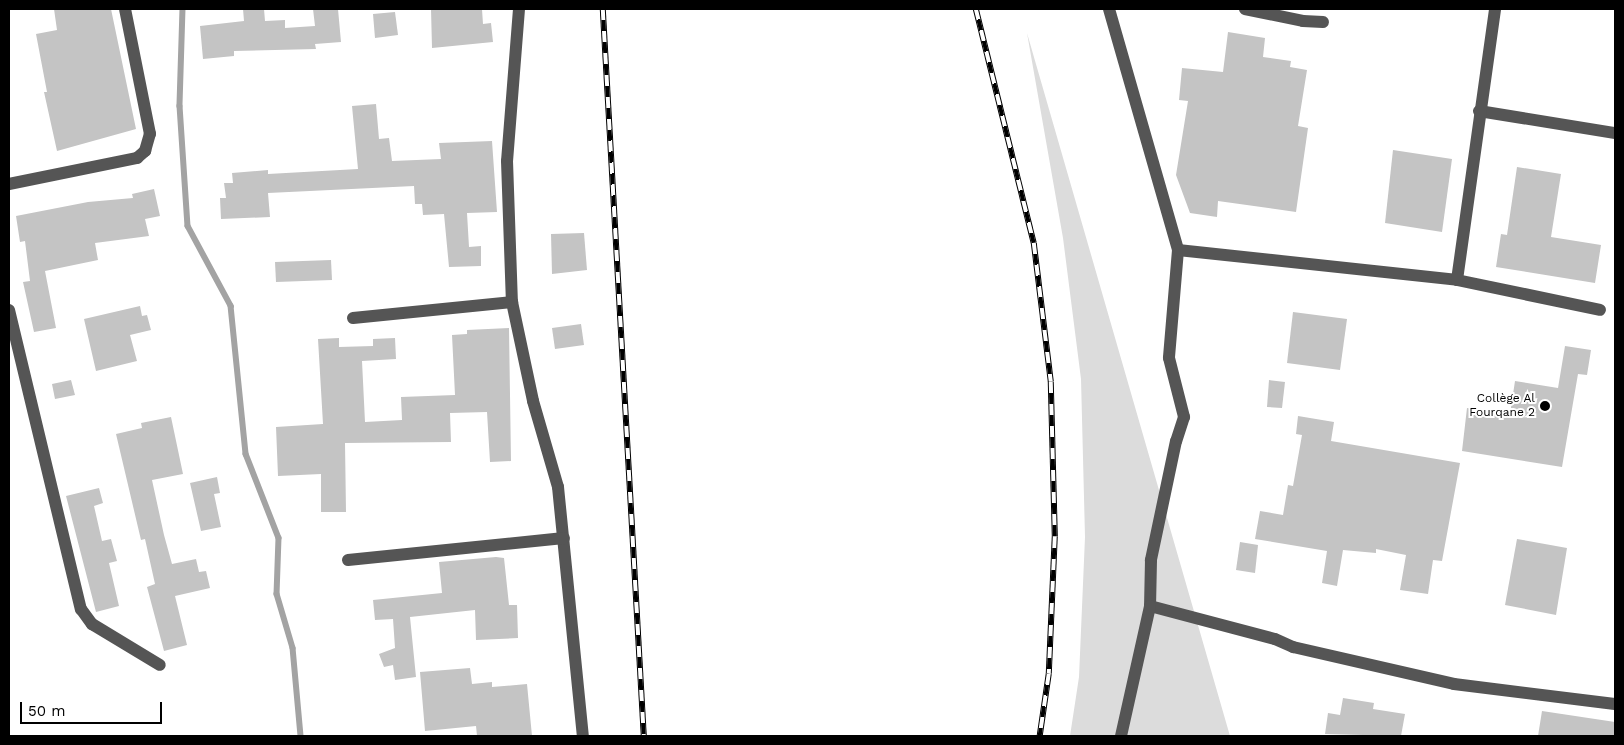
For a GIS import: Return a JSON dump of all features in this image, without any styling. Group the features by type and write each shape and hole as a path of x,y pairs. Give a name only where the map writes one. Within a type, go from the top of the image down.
{"street":[{"path":"9,184 137,158 145,151 150,134 124,9"},
{"path":"518,9 507,161 512,302 533,402 558,487 583,736"},
{"path":"1109,9 1178,250 1169,358 1184,417 1176,441 1151,560 1150,606 1121,736"},
{"path":"1244,9 1303,21 1323,22"},
{"path":"1457,280 1479,111 1495,9"},
{"path":"1479,111 1615,133"},
{"path":"1178,250 1457,280 1600,310"},
{"path":"354,318 512,302"},
{"path":"9,310 81,609 92,624 160,664"},
{"path":"348,560 564,538"},
{"path":"1150,606 1275,639 1293,647 1454,684 1615,704"}],"shaded area":[{"path":"1027,33 1230,736 1070,736 1079,677 1085,537 1081,379 1063,238"}],"building":[{"path":"54,9 111,9 136,129 57,151 44,92 47,92 36,34 57,30"},
{"path":"243,9 264,9 265,21 285,20 285,28 315,26 313,9 338,9 341,42 315,44 316,49 234,51 234,56 203,59 200,26 244,21"},
{"path":"431,9 482,9 483,24 491,23 493,42 432,48"},
{"path":"395,12 398,35 375,38 373,14"},
{"path":"1228,32 1265,38 1263,57 1291,61 1290,67 1307,70 1298,126 1308,128 1296,212 1218,201 1217,217 1190,213 1176,175 1188,101 1179,100 1182,68 1223,72"},
{"path":"376,104 379,139 389,138 392,161 441,159 439,143 492,141 497,212 467,213 469,247 481,246 481,266 449,267 444,214 423,215 422,204 415,204 414,186 268,193 270,217 221,219 220,198 226,198 224,183 233,183 232,173 268,170 268,174 358,169 352,106"},
{"path":"1393,150 1452,159 1442,232 1385,223"},
{"path":"1517,167 1561,174 1551,237 1601,245 1595,283 1496,267 1501,234 1507,235"},
{"path":"154,189 160,216 145,219 149,236 95,243 98,260 45,271 56,328 34,332 23,282 30,281 25,241 20,242 16,216 88,202 133,198 132,194"},
{"path":"584,233 587,270 552,274 551,234"},
{"path":"331,260 332,280 276,282 275,262"},
{"path":"140,306 142,316 147,315 151,330 130,335 137,361 96,371 84,319"},
{"path":"1293,312 1347,319 1340,370 1287,363"},
{"path":"581,324 584,345 555,349 552,328"},
{"path":"509,328 511,461 490,462 487,412 450,413 451,442 345,443 346,512 321,512 321,474 278,476 276,427 323,424 318,339 339,338 339,347 373,346 373,339 395,338 396,359 362,361 365,422 402,420 401,397 455,395 452,335 467,334 467,330"},
{"path":"1565,346 1591,350 1587,375 1578,374 1562,467 1462,451 1467,408 1510,414 1515,381 1558,388"},
{"path":"71,380 75,395 55,399 52,384"},
{"path":"1269,380 1285,382 1282,408 1267,407"},
{"path":"1298,416 1334,422 1331,441 1460,463 1442,561 1433,560 1428,594 1400,590 1406,555 1376,549 1376,553 1343,550 1337,586 1322,583 1327,551 1255,539 1260,511 1283,515 1288,485 1293,486 1302,435 1296,434"},
{"path":"171,417 183,474 152,480 164,535 172,564 196,559 199,572 206,571 210,588 175,596 187,645 164,651 147,587 155,584 145,539 141,540 116,434 142,428 141,423"},
{"path":"217,477 220,493 214,494 221,527 201,531 190,483"},
{"path":"99,488 103,503 94,506 102,541 111,539 117,561 109,563 119,606 96,612 66,496"},
{"path":"1517,539 1567,548 1556,615 1505,605"},
{"path":"1240,542 1258,545 1255,573 1236,570"},
{"path":"504,558 509,605 517,605 518,638 476,640 475,610 410,617 416,677 395,680 393,665 384,667 379,654 395,648 393,619 375,620 373,600 442,593 439,562"},
{"path":"470,668 472,684 492,682 492,687 527,684 532,736 477,736 476,726 425,731 420,672"},
{"path":"1343,698 1374,703 1373,709 1405,714 1401,736 1325,734 1328,713 1340,715"},
{"path":"1542,711 1615,722 1615,736 1538,736"}],"waterway":[{"path":"183,9 180,106 188,226 231,306 246,454 279,538 277,594 293,648 301,736"}],"railway":[{"path":"603,9 644,736"},
{"path":"976,9 1034,243 1051,382 1055,537 1049,674 1040,736"}],"place":[{"name":"Collège Al Fourqane 2","path":"1545,406"}]}
